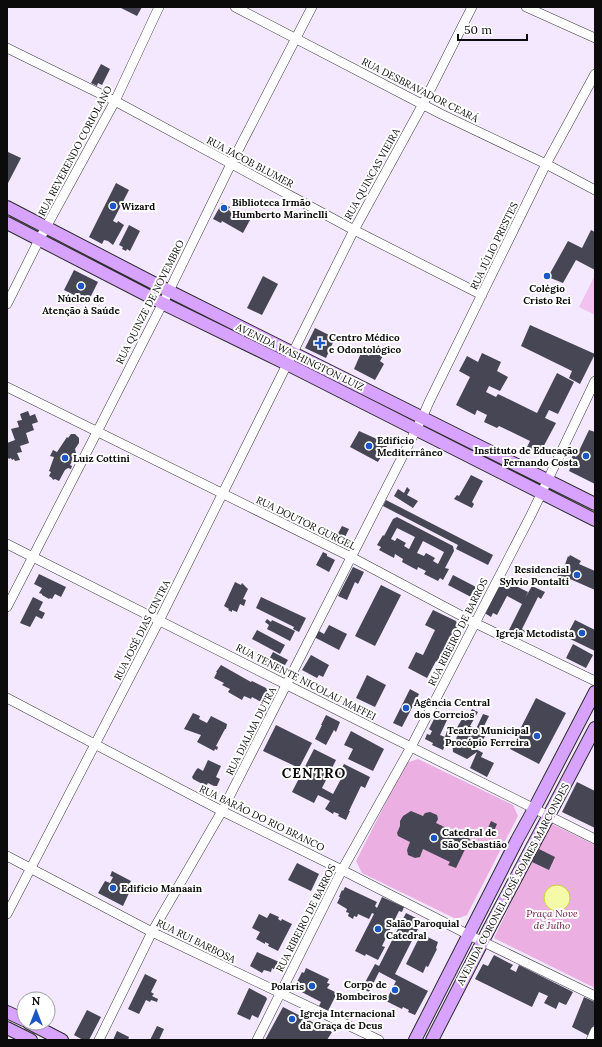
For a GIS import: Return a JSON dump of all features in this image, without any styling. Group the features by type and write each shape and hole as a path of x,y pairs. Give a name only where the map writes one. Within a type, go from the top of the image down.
{"main road":[{"name":"AVENIDA WASHINGTON LUIZ","path":"7,207 169,291 416,430 595,520"},
{"name":"AVENIDA WASHINGTON LUIZ","path":"7,223 162,303 422,418 595,504"},
{"name":"AVENIDA CORONEL JOSÉ SOARES MARCONDES","path":"415,1040 517,840 595,692"},
{"name":"AVENIDA CORONEL JOSÉ SOARES MARCONDES","path":"432,1040 595,728"},
{"path":"7,1028 31,1040"},
{"path":"45,1031 62,1040"}],"street":[{"name":"RUA REVERENDO CORIOLANO","path":"7,304 39,240 115,101 159,7"},
{"name":"RUA DESBRAVADOR CEARÁ","path":"235,7 296,37 423,104 546,164 595,190"},
{"name":"RUA QUINZE DE NOVEMBRO","path":"7,607 169,291 231,164 312,7"},
{"name":"RUA QUINCAS VIEIRA","path":"289,359 354,230 423,104 472,7"},
{"path":"526,7 595,38"},
{"name":"RUA JACOB BLUMER","path":"7,48 115,101 354,230 482,295"},
{"name":"RUA JÚLIO PRESTES","path":"416,430 546,164 595,74"},
{"name":"RUA JOSÉ DIAS CINTRA","path":"7,914 159,621 289,359"},
{"name":"RUA RIBEIRO DE BARROS","path":"257,1040 342,870 411,748 542,493 595,381"},
{"name":"RUA DOUTOR GURGEL","path":"7,387 351,557 474,623 595,681"},
{"name":"RUA DJALMA DUTRA","path":"99,1040 152,932 222,811 287,686 416,430"},
{"name":"RUA TENENTE NICOLAU MAFFEI","path":"7,544 548,817 595,839"},
{"name":"RUA BARÃO DO RIO BRANCO","path":"7,698 222,811 469,935 595,996"},
{"name":"RUA RUI BARBOSA","path":"7,856 152,932 379,1040"},
{"path":"590,1040 595,1031"}],"green space":[{"path":"418,759 513,805 518,816 467,915 456,919 362,873 356,861 406,763"},
{"name":"Praça Nove de Julho","path":"550,823 595,845 595,988 494,938"}],"shaded area":[{"path":"595,275 595,315 579,307"},
{"path":"557,885 566,889 570,898 566,907 557,911 548,907 544,898 548,889"}],"building":[{"path":"119,7 142,7 137,16"},
{"path":"101,64 110,69 102,85 98,83 97,86 91,83"},
{"path":"8,152 21,158 7,185 7,153"},
{"name":"Wizard","path":"116,183 129,190 113,221 117,223 118,221 124,225 113,245 104,240 102,244 89,237"},
{"path":"222,203 230,207 228,210 250,220 243,233 222,221 221,223 213,219"},
{"path":"129,225 140,231 130,251 127,249 126,251 119,245"},
{"path":"591,230 595,232 595,270 576,260 563,283 548,277 568,241 582,248"},
{"name":"Núcleo de Atenção à Saúde","path":"74,270 98,282 88,302 64,290"},
{"path":"263,276 278,284 262,315 247,308"},
{"path":"530,325 595,354 580,384 569,378 572,371 521,346"},
{"name":"Centro Médico e Odontológico","path":"315,328 335,338 326,358 305,348"},
{"path":"373,348 384,354 380,361 384,364 375,380 354,369 361,353 362,354 363,352 369,356"},
{"path":"482,353 501,362 497,371 508,377 500,391 489,386 486,392 496,397 498,394 537,413 557,373 574,382 558,414 549,410 545,418 556,423 540,453 527,447 530,441 499,426 497,428 484,422 487,415 477,410 475,415 456,405 470,377 459,371 467,356 478,362"},
{"path":"28,411 30,416 35,414 38,422 32,424 34,430 26,433 29,443 20,446 22,452 17,453 20,460 15,461 14,459 12,460 11,458 9,459 7,457 7,443 15,440 11,429 19,427 17,421 22,420 20,414"},
{"name":"Instituto de Educação Fernando Costa","path":"589,430 595,432 595,484 569,471 571,466 568,465 573,455 576,457"},
{"name":"Edifício Mediterrâneo","path":"359,431 388,444 378,462 350,447"},
{"name":"Luiz Cottini","path":"71,434 75,434 79,438 79,443 75,449 78,457 74,458 70,465 72,466 71,469 68,468 65,470 59,481 55,479 53,480 49,476 51,472 49,471 54,457 50,456 53,450 57,452 67,437 68,438"},
{"path":"471,475 483,481 472,502 474,504 472,508 454,499 457,495 459,496"},
{"path":"407,487 410,490 407,495 418,501 413,508 394,496 398,489 404,493"},
{"path":"386,500 493,555 488,565 456,549 458,545 383,506"},
{"path":"397,517 453,546 454,551 445,568 449,569 443,580 440,578 438,581 424,574 426,571 418,567 417,570 402,562 403,559 395,554 394,558 379,550 381,547 377,545 383,535 384,536 393,519","holes":["397,528 415,537 409,549 404,546 406,543 397,538 395,541 391,539","423,541 444,552 438,564 433,561 435,558 426,553 424,556 417,553"]},
{"path":"342,526 349,529 342,543 335,539"},
{"path":"323,552 335,560 329,572 316,565"},
{"name":"Residencial Sylvio Pontalti","path":"570,555 581,561 579,564 595,571 595,590 570,579 567,585 557,580 557,577 560,572 562,573 568,556 569,557"},
{"path":"353,567 364,572 358,584 355,582 347,600 338,596"},
{"path":"39,574 66,587 61,597 55,594 52,599 49,599 39,593 42,588 34,584"},
{"path":"453,575 476,587 471,597 448,585"},
{"path":"502,575 507,578 506,581 528,592 525,598 532,586 545,592 541,599 538,597 522,629 525,631 522,637 509,630 522,604 507,596 497,615 493,613 491,617 483,612"},
{"path":"235,582 241,585 242,583 248,589 243,599 246,600 244,606 240,604 237,612 232,610 232,612 224,606"},
{"path":"381,585 401,595 375,646 355,636"},
{"path":"33,597 43,602 39,610 45,613 42,619 36,616 30,627 20,623"},
{"path":"261,597 306,618 299,632 293,629 294,627 256,608"},
{"path":"433,610 456,621 458,626 439,663 436,661 427,678 408,668 416,652 423,655 435,630 425,625"},
{"path":"267,619 295,631 290,641 267,629 269,625 265,622"},
{"name":"Igreja Metodista","path":"575,620 595,630 595,651 566,637"},
{"path":"329,625 347,634 339,650 314,637 317,630 324,634"},
{"path":"257,630 285,645 280,654 252,639"},
{"path":"573,644 593,655 586,668 566,658"},
{"path":"273,652 288,660 282,670 278,671 266,665"},
{"path":"311,655 329,665 323,677 319,675 317,678 302,670"},
{"path":"221,665 251,682 252,681 268,689 261,702 252,697 251,699 244,696 242,700 228,692 230,689 222,685 224,683 214,678"},
{"path":"367,675 386,685 375,707 356,698"},
{"name":"Agência Central dos Correios","path":"410,689 419,694 402,727 393,723"},
{"path":"536,698 566,713 539,764 510,749"},
{"path":"472,709 478,712 470,726 476,729 483,714 489,716 482,730 487,732 481,744 478,743 476,749 483,753 481,757 494,763 487,777 470,768 477,752 467,759 453,752 452,739 456,740 458,732 455,731 462,719 466,721"},
{"path":"193,713 200,716 199,719 207,723 211,716 227,724 226,729 216,746 218,747 217,750 215,749 214,751 197,742 201,735 184,729"},
{"path":"326,715 340,722 336,732 334,730 326,745 315,739"},
{"path":"436,715 447,720 440,735 445,737 447,731 452,733 448,741 451,743 449,747 445,745 443,750 432,745 433,743 425,739 427,734 430,735 432,731 429,729"},
{"path":"276,725 312,743 299,768 263,751"},
{"path":"351,731 384,749 373,771 348,759 353,749 344,745"},
{"path":"314,749 336,760 322,788 333,794 342,777 338,775 344,764 370,777 365,788 361,786 346,820 338,816 339,814 334,812 333,814 325,809 330,801 318,795 314,803 292,792"},
{"path":"208,760 221,766 216,777 220,779 217,786 208,783 206,786 192,777 198,768 203,771"},
{"path":"577,782 595,791 595,828 562,812"},
{"name":"Catedral de São Sebastião","path":"411,811 423,816 425,813 430,812 437,815 438,819 436,823 470,839 456,868 448,865 450,862 423,849 420,857 415,858 408,855 407,850 410,842 398,836 397,833 403,816"},
{"path":"491,821 497,824 494,831 488,828"},
{"path":"539,849 555,857 549,870 532,862"},
{"path":"297,863 319,874 311,891 288,880"},
{"name":"Edifício Manaain","path":"112,871 131,881 129,885 126,884 123,890 129,893 123,906 98,893 105,881 110,883 113,877 110,876"},
{"name":"Salão Paroquial Catedral","path":"345,887 377,902 375,906 377,908 382,897 404,907 402,912 399,911 382,946 385,947 378,960 366,954 365,956 355,951 374,914 372,913 369,919 358,914 357,917 354,916 353,919 348,916 349,913 346,912 347,909 337,903 342,890 343,891"},
{"path":"270,913 279,917 278,919 281,921 282,919 292,924 278,951 268,946 269,944 265,942 265,944 256,939 260,932 252,928 259,914 267,918"},
{"path":"406,913 422,921 395,974 428,991 415,1015 408,1012 409,1010 403,1007 402,1009 386,1001 396,981 379,972 369,992 362,988 375,964 379,966"},
{"path":"421,934 438,942 437,949 428,967 426,966 423,973 406,964"},
{"path":"257,952 279,962 275,970 272,968 271,972 264,970 262,973 250,966"},
{"path":"494,955 513,965 510,969 516,972 519,965 573,992 566,1005 559,1002 556,1009 544,1003 548,996 539,992 532,1007 475,979 483,964 488,966"},
{"name":"Polaris","path":"306,968 329,979 327,983 330,984 327,988 337,993 328,1011 319,1006 321,1002 294,988 302,972 304,973"},
{"path":"145,974 157,980 151,992 154,994 152,996 158,999 157,1002 151,1000 150,1002 146,1000 139,1014 128,1009"},
{"path":"249,988 267,999 258,1018 252,1015 250,1020 237,1014"},
{"path":"584,997 595,1002 595,1023 589,1036 572,1027"},
{"name":"Igreja Internacional da Graça de Deus","path":"283,1007 332,1032 327,1040 265,1040"},
{"path":"87,1010 101,1017 89,1040 83,1040 74,1035"},
{"path":"157,1026 164,1029 159,1040 150,1040"},
{"path":"117,1031 129,1037 128,1040 113,1040"}],"place":[{"name":"Wizard","path":"113,206"},
{"name":"Biblioteca Irmão Humberto Marinelli","path":"224,208"},
{"name":"Colégio Cristo Rei","path":"547,276"},
{"name":"Núcleo de Atenção à Saúde","path":"81,286"},
{"name":"Centro Médico e Odontológico","path":"320,343"},
{"name":"Edifício Mediterrâneo","path":"369,446"},
{"name":"Instituto de Educação Fernando Costa","path":"586,456"},
{"name":"Luiz Cottini","path":"65,458"},
{"name":"Residencial Sylvio Pontalti","path":"577,575"},
{"name":"Igreja Metodista","path":"582,633"},
{"name":"Agência Central dos Correios","path":"406,708"},
{"name":"Teatro Municipal Procópio Ferreira","path":"537,736"},
{"name":"Catedral de São Sebastião","path":"434,838"},
{"name":"Edifício Manaain","path":"113,888"},
{"name":"Salão Paroquial Catedral","path":"378,929"},
{"name":"Polaris","path":"312,986"},
{"name":"Corpo de Bombeiros","path":"395,990"},
{"name":"Igreja Internacional da Graça de Deus","path":"292,1019"}],"district":[{"name":"CENTRO","path":"314,773"}]}
